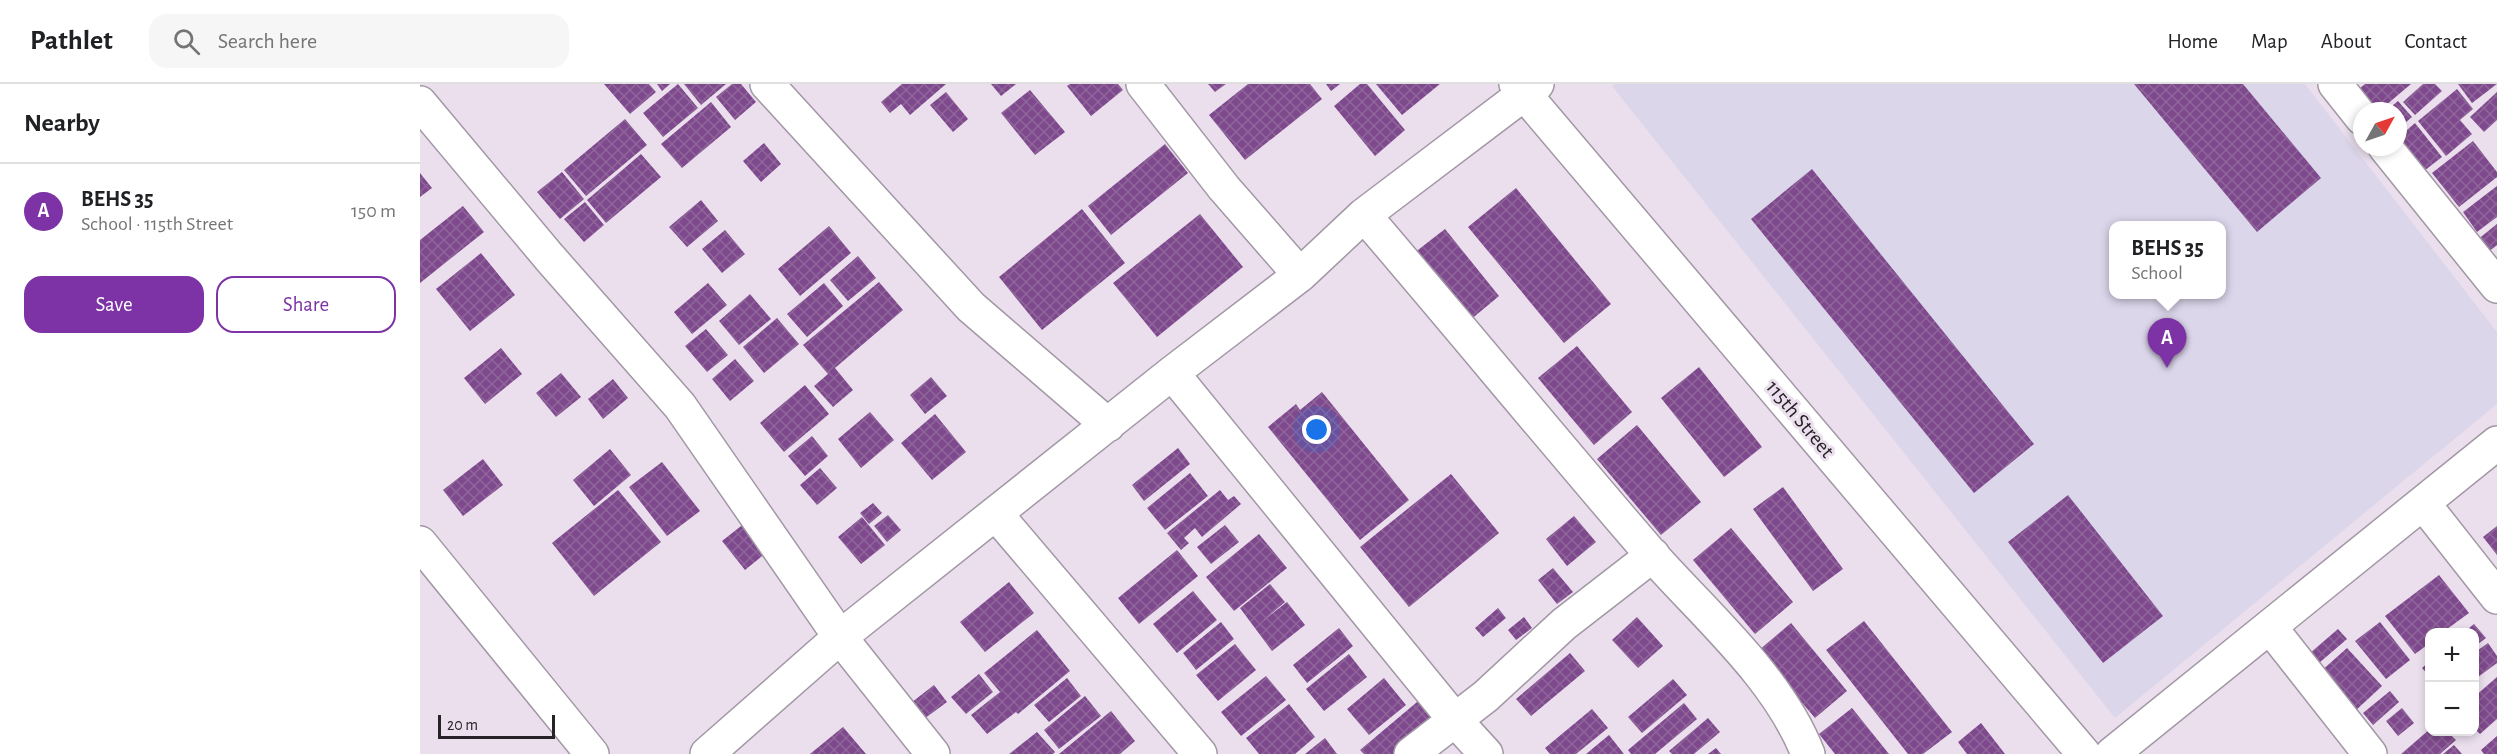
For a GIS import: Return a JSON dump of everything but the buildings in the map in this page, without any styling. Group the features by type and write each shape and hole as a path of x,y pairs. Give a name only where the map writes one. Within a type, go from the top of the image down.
{"street":[{"path":"767,84 970,307 1108,425"},
{"path":"1143,84 1224,188 1300,275"},
{"path":"2335,84 2353,107"},
{"path":"706,754 840,637 1172,373 1300,275 1364,215 1526,87"},
{"name":"115th Street","path":"1526,87 2084,754"},
{"path":"420,103 549,257 680,406 840,637 933,754"},
{"path":"2392,156 2497,286"},
{"path":"1364,215 1653,555 1764,679 1798,728 1808,754"},
{"path":"1172,373 1455,720 1486,754"},
{"path":"2112,754 2497,443"},
{"path":"2423,503 2497,597"},
{"path":"996,514 1200,754"},
{"path":"420,543 592,754"},
{"path":"1411,754 1486,696 1564,624 1653,555"},
{"path":"2270,627 2370,754"}],"shaded area":[{"path":"1615,84 2305,84 2353,146 2353,156 2361,156 2497,332 2497,404 2115,718 1612,86"}],"place":[{"name":"BEHS 35","path":"2167,368"}]}
